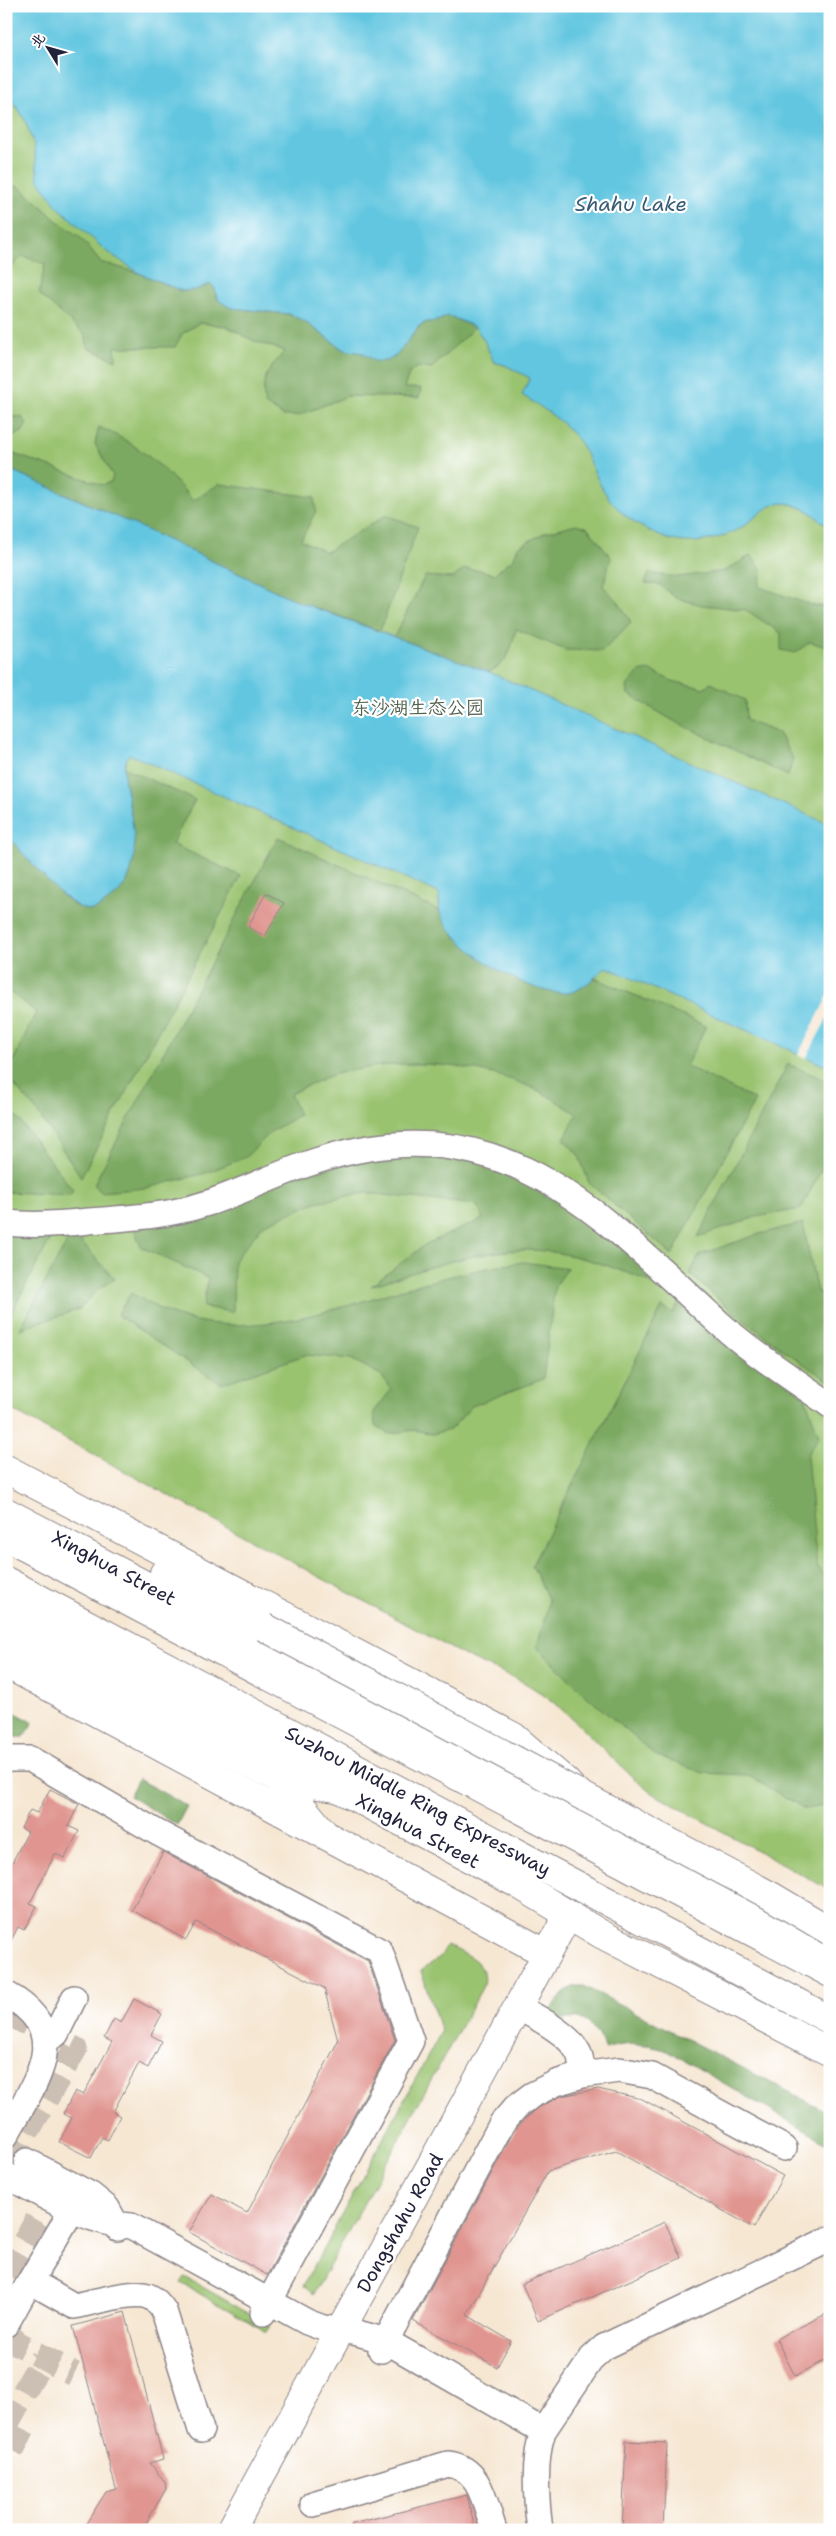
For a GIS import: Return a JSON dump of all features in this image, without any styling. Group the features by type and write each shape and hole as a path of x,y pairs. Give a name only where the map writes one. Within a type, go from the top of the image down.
{"main road":[{"path":"6,1469 514,1737 564,1780 613,1831"},
{"path":"6,1489 771,1896 830,1931"},
{"name":"Xinghua Street","path":"6,1512 613,1831 830,1949"},
{"path":"6,1537 830,1973"},
{"name":"Suzhou Middle Ring Expressway","path":"6,1581 830,2020"},
{"name":"Xinghua Street","path":"6,1611 516,1883 568,1915 830,2052"},
{"path":"6,1635 278,1778 342,1789"},
{"path":"6,1664 323,1832 547,1954"},
{"path":"278,1778 323,1832"},
{"name":"Dongshahu Road","path":"231,2530 519,2008 568,1915"}],"street":[{"path":"6,1223 61,1224 160,1216 208,1203 317,1161 392,1144 443,1146 486,1154 520,1167 558,1187 596,1213 665,1272 720,1324 830,1405"},
{"path":"6,1759 30,1759 158,1832 380,1951 412,2041 266,2308"},
{"path":"6,1994 23,2004 36,2016 46,2040 43,2064 6,2135"},
{"path":"46,2040 56,2034 74,1998"},
{"path":"519,2008 541,2020 568,2040 579,2052 582,2075"},
{"path":"383,2345 502,2123 516,2107 532,2095 556,2083 582,2075 619,2070 652,2076 784,2148"},
{"path":"29,2157 91,2195 107,2208 125,2237 266,2308 307,2322 337,2337 354,2332 383,2345 541,2437"},
{"path":"6,2175 72,2210 116,2225"},
{"path":"6,2324 72,2210"},
{"path":"540,2530 537,2507 541,2437 592,2358 604,2347 830,2239"},
{"path":"30,2280 74,2306 138,2294 150,2296 158,2303 164,2311 201,2430"},
{"path":"313,2504 448,2464 458,2465 467,2470 479,2484 494,2530"}],"green space":[{"name":"东沙湖生态公园","path":"6,6 830,6 830,1890 650,1792 568,1715 531,1686 467,1657 6,1407"},
{"path":"6,184 19,187 56,220 81,238 100,262 139,273 182,291 195,290 210,284 214,286 216,297 232,308 289,314 304,321 344,350 363,353 374,361 412,336 419,327 427,322 437,321 448,316 475,327 431,369 417,367 410,372 404,388 421,388 419,398 348,396 297,416 283,416 265,404 264,387 270,369 285,351 254,341 226,326 199,323 182,334 175,347 115,347 116,360 88,348 85,335 39,294 45,264 22,256 6,273"},
{"path":"6,416 22,417 27,424 22,432 12,437 8,447 11,453 102,485 111,482 113,476 95,444 99,427 139,449 173,478 193,501 219,484 314,497 316,511 301,540 326,552 386,515 418,527 380,631 299,602 142,528 6,468"},
{"path":"577,524 588,528 611,557 603,586 617,600 631,622 603,651 565,650 516,629 508,655 501,664 489,672 394,637 425,576 453,578 464,569 480,570 494,574 514,558 518,547 546,532"},
{"path":"751,555 762,570 759,587 815,606 826,606 830,601 830,648 810,642 795,653 781,650 781,633 746,610 702,605 676,598 660,585 645,583 649,573 678,577 725,571"},
{"path":"649,670 672,681 703,688 711,683 745,700 746,720 778,733 793,759 788,776 672,720 628,694 627,686 639,672"},
{"path":"122,767 195,800 172,844 241,876 81,1177 36,1110 6,1076 36,1012 6,989 6,834 64,897 77,907 131,814"},
{"path":"278,837 440,911 455,937 569,993 595,978 706,1026 686,1066 755,1100 672,1255 589,1183 579,1156 564,1139 577,1114 546,1094 517,1082 467,1068 414,1064 388,1065 336,1074 290,1094 299,1115 272,1131 246,1157 206,1173 146,1188 101,1192 95,1186 95,1182"},
{"path":"788,1064 830,1082 830,1153 801,1209 756,1217 698,1237"},
{"path":"6,1103 73,1190 70,1195 6,1192"},
{"path":"448,1144 556,1195 658,1279 656,1284 608,1266 573,1256 523,1250 503,1251 465,1258 371,1286 426,1244 483,1219 477,1205 366,1193 316,1202 263,1225 234,1261 233,1312 203,1307 208,1278 141,1247 135,1231 140,1213 225,1189"},
{"path":"6,1218 61,1219 6,1323"},
{"path":"803,1223 817,1292 830,1295 830,1382 758,1331 690,1274 699,1255 756,1235"},
{"path":"75,1227 82,1243 115,1279 97,1290 80,1309 20,1329"},
{"path":"523,1262 568,1268 555,1286 543,1379 472,1406 450,1430 432,1434 415,1430 388,1434 375,1425 374,1412 391,1390 381,1375 351,1359 305,1355 221,1384 117,1315 131,1293 164,1311 195,1321 227,1325 260,1324 326,1311 446,1277"},
{"path":"681,1298 805,1397 819,1436 807,1455 817,1567 830,1583 830,1805 805,1809 747,1775 703,1773 655,1755 583,1693 537,1647 549,1601 532,1565 662,1307 673,1313"},
{"path":"6,1708 33,1722 24,1737 12,1737 6,1741"},
{"path":"138,1779 187,1806 177,1825 129,1796"},
{"path":"447,1945 468,1956 479,1965 484,1977 483,1986 314,2294 303,2286 441,2032 421,1971 441,1956"},
{"path":"575,1986 584,1986 830,2113 830,2145 665,2049 635,2044 605,2049 589,2024 578,2019 561,2020 550,2013 563,1994"},
{"path":"185,2277 271,2326 267,2332 181,2283"}],"water":[{"name":"Shahu Lake","path":"6,6 830,6 830,528 806,510 784,503 770,506 745,525 727,535 696,542 675,541 645,529 627,517 612,502 600,484 580,443 568,428 546,410 522,395 530,378 505,365 494,362 484,340 475,327 454,318 448,316 419,326 397,355 387,361 374,361 363,353 344,350 304,321 289,314 227,306 219,300 214,287 210,284 195,290 182,291 139,273 105,250 57,206 38,179 34,145 25,120 6,91"},
{"path":"6,468 142,528 299,602 489,672 830,825 830,1068 606,967 583,986 568,993 552,992 514,979 476,955 447,926 439,908 439,893 129,754 124,773 134,837 134,851 133,865 128,878 121,890 96,909 81,908 70,901 46,879 6,834"}],"pier":[{"path":"830,992 830,1013 806,1058 798,1055"}],"building":[{"path":"266,893 284,903 265,936 248,927"},
{"path":"50,1789 79,1804 68,1826 79,1831 65,1858 55,1854 30,1903 37,1906 24,1930 18,1927 6,1950 6,1874 28,1832 21,1828 30,1810 37,1813"},
{"path":"163,1852 368,1961 395,2040 267,2275 189,2232 212,2194 247,2213 338,2041 324,1988 196,1922 186,1940 132,1910"},
{"path":"134,1999 162,2014 151,2035 162,2041 148,2068 139,2063 113,2112 120,2116 108,2140 102,2137 91,2158 59,2142 72,2118 63,2114 75,2091 83,2095 112,2042 104,2038 114,2019 121,2023"},
{"path":"598,2089 642,2099 783,2176 754,2228 616,2151 548,2171 467,2315 511,2341 497,2367 413,2321 514,2131 540,2107 561,2096"},
{"path":"665,2222 681,2258 538,2321 522,2284"},
{"path":"125,2312 163,2459 150,2463 165,2482 166,2489 142,2530 82,2530 106,2492 116,2489 73,2326"},
{"path":"830,2312 830,2358 795,2376 776,2339"},
{"path":"626,2441 667,2443 663,2530 622,2530"},
{"path":"467,2495 475,2530 352,2530 352,2524"}],"tunnel":[{"path":"6,2012 75,2049 6,2168"},
{"path":"6,2274 47,2203"},
{"path":"6,2332 17,2343 74,2374"},
{"path":"6,2425 43,2358"},
{"path":"6,2434 34,2448"}]}
